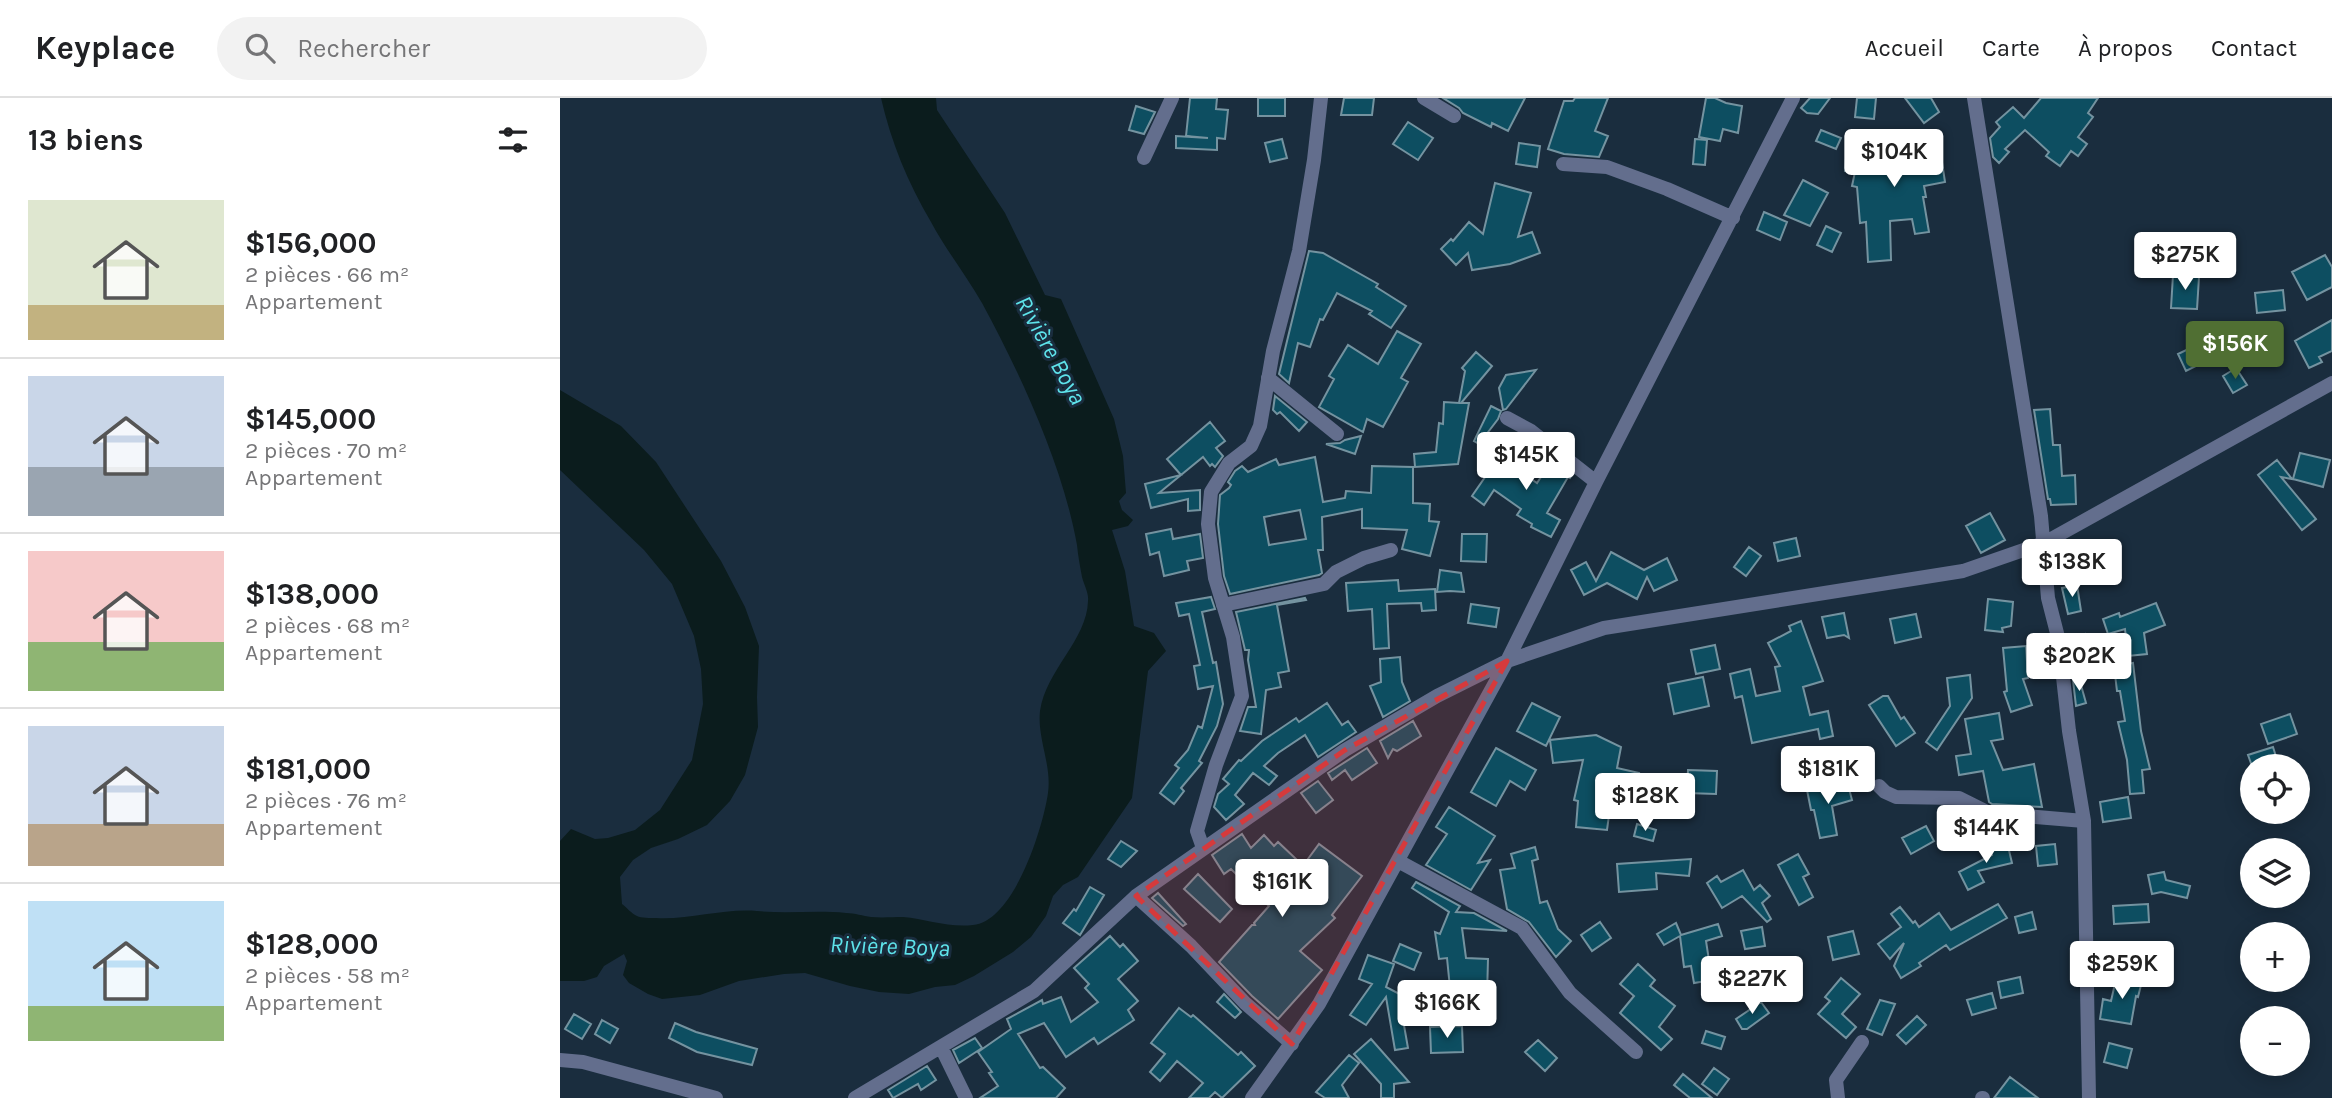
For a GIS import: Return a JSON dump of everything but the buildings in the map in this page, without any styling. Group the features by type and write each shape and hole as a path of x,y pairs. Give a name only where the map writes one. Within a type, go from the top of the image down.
{"street":[{"path":"1144,158 1172,98"},
{"path":"1203,848 1197,831 1216,765 1242,696 1233,637 1215,578 1208,524 1211,492 1229,463 1251,446 1260,426 1273,351 1299,251 1321,98"},
{"path":"1424,98 1454,116"},
{"path":"1252,1098 1319,1004 1507,662 1793,98"},
{"path":"1974,98 2039,502 2048,598 2059,641 2084,821 2089,1098"},
{"path":"1563,164 1607,167 1667,189 1733,218"},
{"path":"1268,378 1337,434"},
{"path":"855,1098 1034,991 1136,896 1345,750 1437,696 1507,662 1604,628 1963,571 2044,543 2332,383"},
{"path":"1507,418 1531,431 1596,482"},
{"path":"1223,605 1324,584 1336,572 1364,558 1391,550"},
{"path":"1879,786 1896,797 1959,798 1989,813 2084,821"},
{"path":"1398,862 1522,928 1570,993 1636,1052"},
{"path":"1136,896 1191,946 1245,1003 1292,1044"},
{"path":"1839,1097 1836,1080 1862,1042"},
{"path":"941,1047 966,1098"},
{"path":"560,1060 583,1062 716,1098"}],"highlighted area":[{"path":"1507,661 1292,1044 1136,896 1345,750"}],"water":[{"name":"Rivière Boya","path":"881,98 936,98 937,110 1005,213 1045,295 1061,299 1114,419 1123,456 1126,493 1119,501 1122,510 1133,520 1128,526 1112,530 1125,571 1134,626 1154,633 1166,651 1148,671 1132,798 1078,877 1063,885 1053,896 1046,916 1031,937 1013,952 955,985 909,994 879,992 805,973 784,974 739,981 700,995 662,999 629,983 623,975 627,961 624,954 604,966 597,977 584,981 560,981 560,841 571,829 595,839 635,830 660,810 692,760 703,704 701,669 694,636 672,584 644,550 560,470 560,390 621,426 656,462 721,561 745,607 759,646 758,727 745,775 730,801 707,825 651,848 633,860 620,877 622,904 635,915 646,918 745,911 824,912 973,925 988,920 1001,908 1024,871 1033,849 1045,809 1049,783 1040,711 1050,682 1081,629 1088,595 1062,484 1051,452 1011,359 982,303 915,192 895,146"}]}
